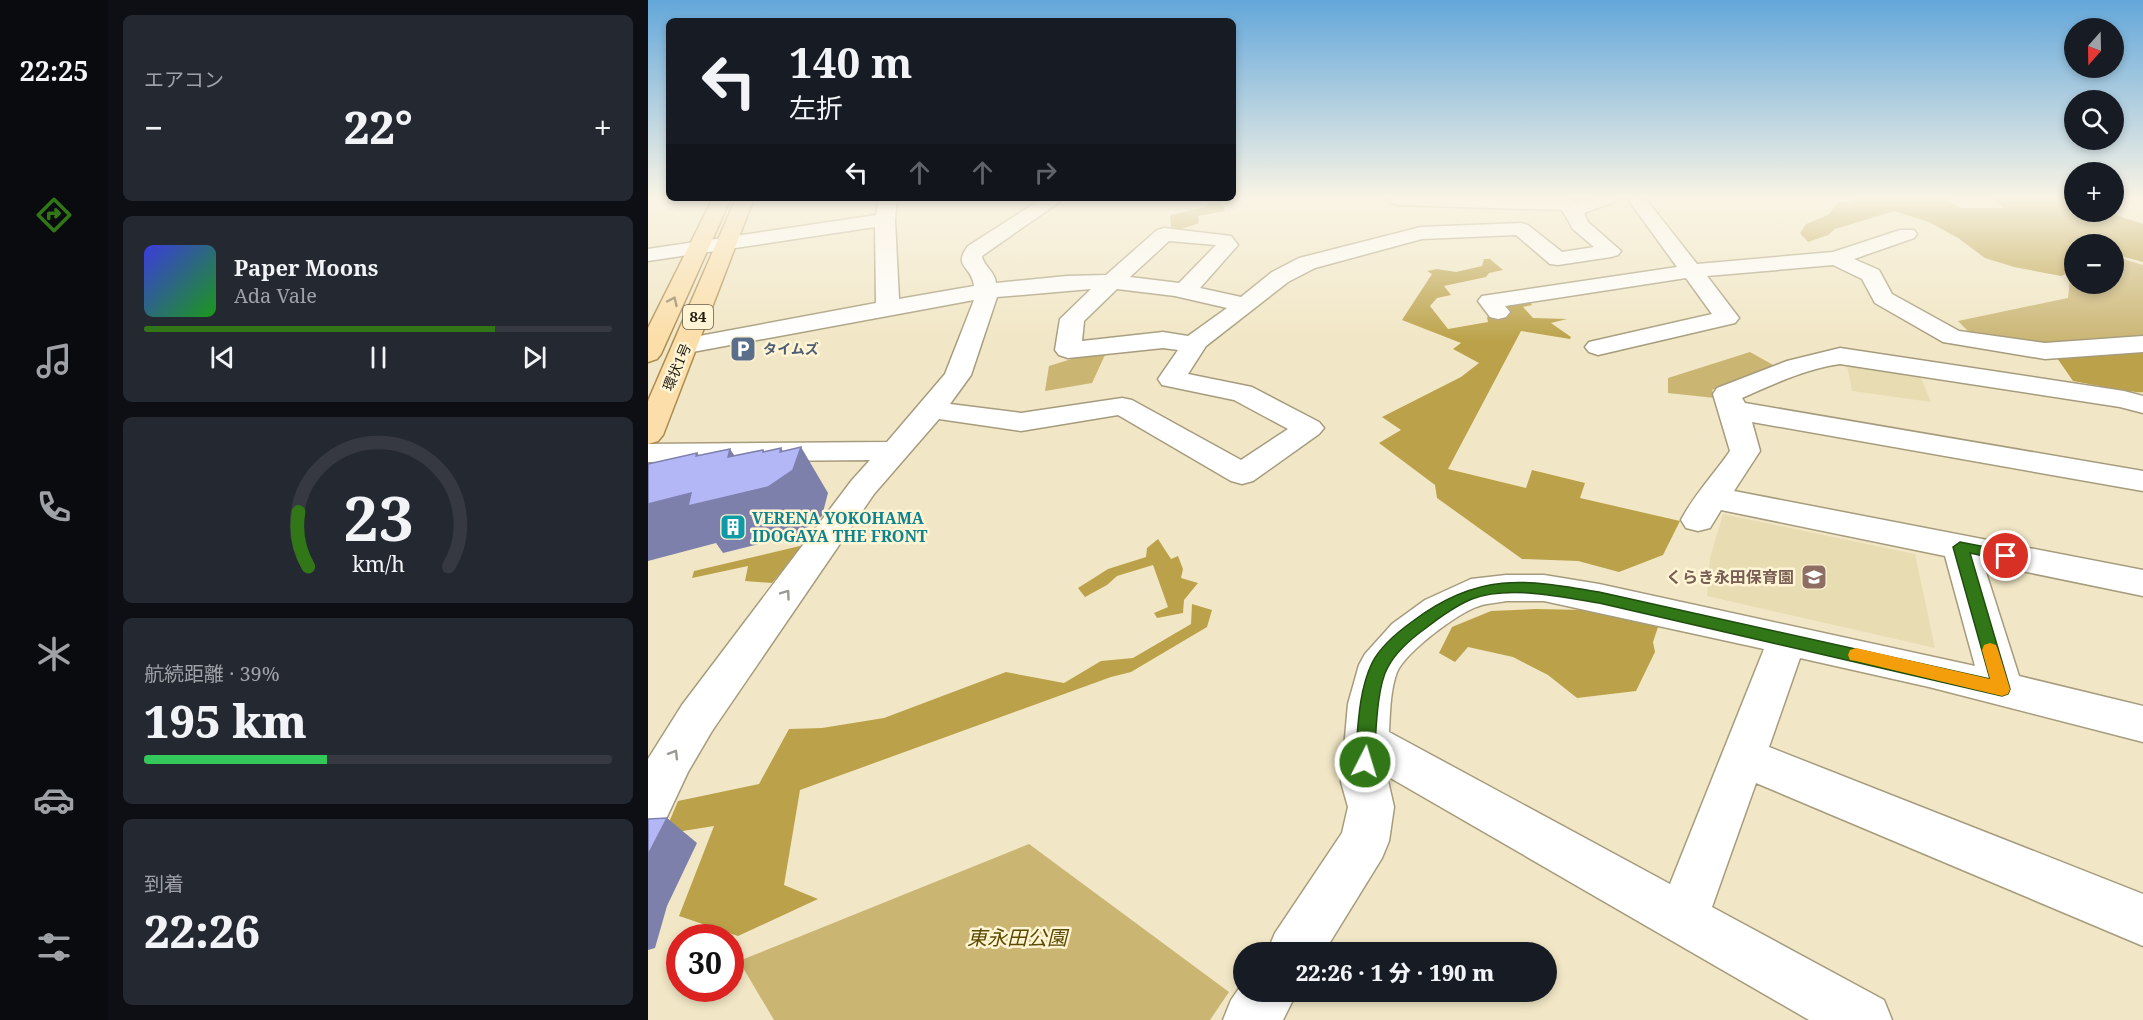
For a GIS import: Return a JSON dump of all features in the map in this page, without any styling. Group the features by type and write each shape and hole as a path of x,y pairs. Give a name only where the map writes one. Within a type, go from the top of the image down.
{"main road":[{"name":"環状1号","path":"648,435 726,246"},
{"name":"環状1号","path":"648,352 697,248"}],"street":[{"path":"648,255 715,246"},
{"path":"886,246 888,307"},
{"path":"648,806 672,758 697,718 863,487 932,410 958,375 986,299 984,276 971,261 975,250 982,246"},
{"path":"1151,246 1072,319 1068,351 1163,340 1194,344"},
{"path":"1184,291 1227,246"},
{"path":"932,410 1021,422 1122,406 1171,379 1194,344 1280,277 1307,263 1373,246"},
{"path":"1541,246 1558,260 1611,251 1605,246"},
{"path":"1598,347 1727,318 1673,246"},
{"path":"1498,312 1490,301 1692,271 1836,258 1882,246"},
{"path":"1836,258 1871,274 1883,298 1952,337 2045,351 2143,345"},
{"path":"687,345 984,291 1067,284 1112,282 1184,291 1245,305"},
{"path":"1952,337 1964,374"},
{"path":"2143,405 2124,399 1964,374 1840,356 1824,358 1805,363 1727,394 1745,451 1706,509 1960,547 2143,583"},
{"path":"1122,406 1242,474 1309,428 1242,393 1171,379"},
{"path":"1733,410 2143,482"},
{"path":"648,453 893,451"},
{"path":"1960,547 2002,689"},
{"path":"1300,942 1365,841 1371,807 1364,782 1366,742 1370,704 1379,665 1406,635 1438,610 1471,593 1506,588 1544,588 1599,597 2002,689 2143,724"},
{"path":"1682,918 1787,640"},
{"path":"1366,742 1682,918 1840,1013"},
{"path":"1742,757 2143,920"},
{"path":"1251,1020 1263,1002"}],"shaded area":[{"path":"1968,246 2064,246 2064,275 2014,267 1985,258"},
{"path":"2124,246 2143,246 2143,262 2124,257"},
{"path":"1484,259 1490,259 1503,270 1489,273 1486,277 1444,286 1451,295 1437,298 1430,306 1448,329 1488,322 1487,317 1507,315 1501,306 1529,301 1532,305 1523,307 1533,318 1567,319 1551,323 1571,337 1570,339 1521,331 1448,469 1526,488 1532,470 1585,483 1580,498 1680,521 1663,555 1619,572 1578,561 1522,559 1437,498 1435,485 1379,443 1401,430 1382,417 1461,377 1479,363 1453,349 1461,343 1402,320 1432,274 1427,271 1437,269 1456,272 1482,266"},
{"path":"2143,353 2143,392 2073,381 2057,358"},
{"path":"1847,366 1920,375 1931,402 1852,391"},
{"name":"くらき永田保育園","path":"1723,514 1915,554 1935,648 1707,596 1710,558"},
{"path":"1158,539 1171,559 1178,556 1183,569 1181,578 1198,583 1184,600 1183,613 1157,618 1154,613 1168,607 1153,565 1117,576 1107,585 1085,597 1078,588 1108,569 1146,557 1147,548"},
{"path":"804,545 772,583 745,581 748,566 692,578 694,571"},
{"path":"1192,604 1212,610 1207,627 1131,672 1111,677 800,790 784,885 818,899 744,933 744,924 703,924 679,916 714,826 664,834 678,801 759,784 789,729 822,728 884,718 1006,672 1064,683 1101,661 1133,658 1191,624"},
{"path":"1585,610 1658,627 1653,642 1655,652 1636,691 1577,698 1548,675 1513,657 1468,647 1455,662 1439,653 1452,627 1491,611"}],"green space":[{"path":"2124,259 2143,265 2143,342 2040,348 1971,334 1958,321 2068,298 2068,294 2124,294"},
{"path":"1750,352 1775,366 1712,390 1715,398 1668,393 1668,378"},
{"path":"1105,355 1092,383 1045,391 1049,366 1078,357"},
{"name":"東永田公園","path":"1029,844 1229,992 1210,1020 774,1020 744,969 744,959"}],"building":[{"path":"801,447 793,470 768,487 688,506 691,493 648,504 648,464 697,453 696,456 730,449 728,457 763,450 763,452 781,448 780,452"},
{"path":"667,818 648,855 648,819"}],"slow traffic":[{"path":"1856,655 2002,689 1990,650"}],"place":[{"name":"タイムズ","path":"743,349"},
{"name":"VERENA YOKOHAMA IDOGAYA THE FRONT","path":"733,527"},
{"name":"くらき永田保育園","path":"1814,577"}],"route":[{"path":"1365,762 1370,704 1379,665 1406,635 1438,610 1471,593 1506,588 1544,588 1599,597 2002,689 1960,547 2006,556"}]}
